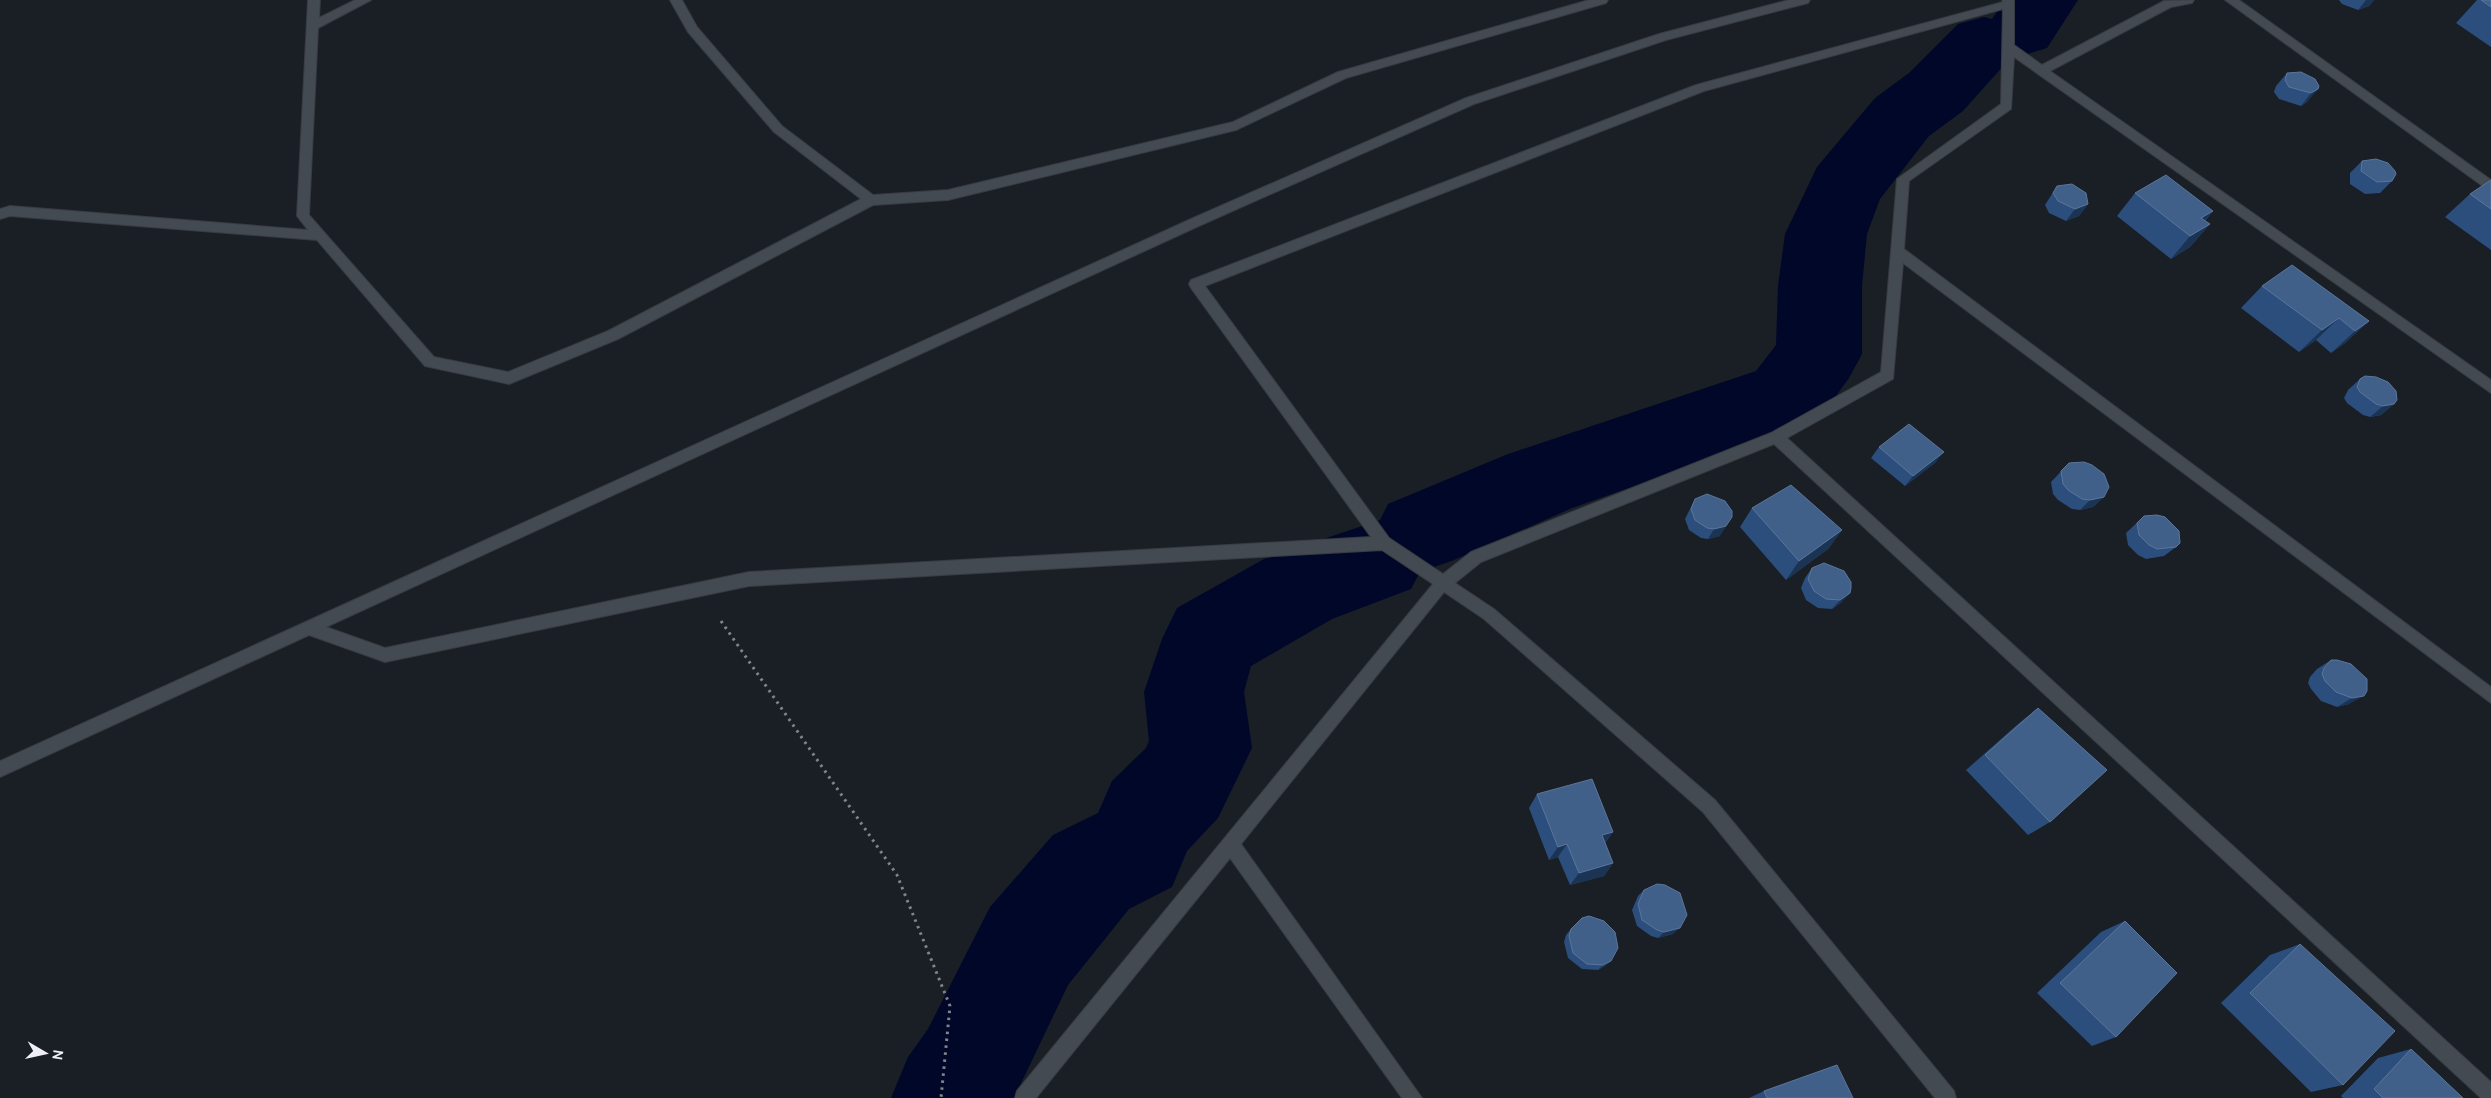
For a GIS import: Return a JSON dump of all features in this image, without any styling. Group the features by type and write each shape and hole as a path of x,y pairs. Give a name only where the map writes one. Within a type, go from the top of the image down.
{"street":[{"path":"314,0 303,216 430,362 509,378 613,335 871,200 948,195 1236,126 1342,75 1602,0"},
{"path":"312,26 365,0"},
{"path":"676,0 692,28 778,129 871,200"},
{"path":"0,769 1196,222 1470,101 1663,36 1804,0"},
{"path":"2040,71 2168,4 2188,0"},
{"path":"2231,0 2491,187"},
{"path":"1024,1098 1442,584 1476,557 1776,437 1888,375 1902,179 2007,106 2009,2 1700,88 1196,284 1384,543 1442,584 1489,614 1710,806 1947,1098"},
{"path":"2008,47 2491,387"},
{"path":"0,214 10,211 322,236"},
{"path":"1897,251 2491,696"},
{"path":"1776,437 2491,1095"},
{"path":"308,628 384,655 748,579 1384,543"},
{"path":"1231,845 1413,1098"}],"path":[{"path":"699,590 897,874 950,1006 942,1098"}],"building":[{"path":"2481,0 2491,0 2491,7"},
{"path":"2301,72 2315,79 2319,86 2318,89 2311,93 2289,87 2285,80 2287,73"},
{"path":"2376,159 2388,163 2395,171 2396,174 2392,181 2377,182 2361,171 2362,161"},
{"path":"2166,175 2213,211 2201,218 2210,224 2190,236 2135,193"},
{"path":"2491,180 2491,209 2470,194"},
{"path":"2072,184 2086,193 2088,204 2075,209 2058,201 2053,193 2057,186"},
{"path":"2292,265 2369,321 2355,331 2339,318 2322,330 2262,286"},
{"path":"2365,376 2376,377 2388,382 2396,391 2397,400 2394,404 2383,406 2376,404 2360,392 2357,387 2360,379"},
{"path":"1909,424 1944,452 1913,476 1879,447"},
{"path":"2084,462 2092,465 2104,474 2109,487 2104,497 2090,500 2082,499 2068,490 2063,484 2061,471 2069,463"},
{"path":"1791,485 1842,530 1799,561 1752,508"},
{"path":"1707,494 1725,501 1732,511 1732,517 1726,526 1714,529 1707,528 1695,520 1691,509 1695,499"},
{"path":"2157,515 2165,517 2179,531 2180,543 2176,547 2157,549 2149,545 2139,535 2137,523 2144,516"},
{"path":"1824,563 1844,571 1851,582 1850,593 1840,600 1826,599 1814,591 1808,579 1812,568"},
{"path":"2331,660 2351,664 2367,679 2367,691 2364,696 2352,698 2336,692 2325,681 2322,674 2324,668"},
{"path":"2038,708 2107,770 2050,822 1985,755"},
{"path":"1592,779 1613,832 1602,835 1613,863 1579,873 1567,844 1558,847 1537,794"},
{"path":"1657,884 1665,885 1680,893 1687,915 1680,928 1664,932 1657,930 1642,920 1638,904 1644,890"},
{"path":"1589,916 1604,921 1615,932 1618,948 1611,961 1603,965 1587,964 1573,953 1569,936 1571,929 1582,918"},
{"path":"2125,921 2177,973 2116,1037 2060,983"},
{"path":"2300,944 2395,1031 2343,1085 2250,993"},
{"path":"2411,1049 2463,1098 2383,1098 2374,1089"},
{"path":"1837,1065 1853,1098 1767,1098 1764,1091"}],"waterway":[{"path":"2021,31 2042,0"},
{"path":"1421,532 1540,481 1787,396 1819,354 1820,286 1826,234 1845,188 1902,117 1936,92 1984,42"},
{"path":"949,1098 968,1069 1029,946 1091,872 1135,850 1149,817 1182,783 1201,748 1194,692 1211,639 1298,589 1378,560"}]}
